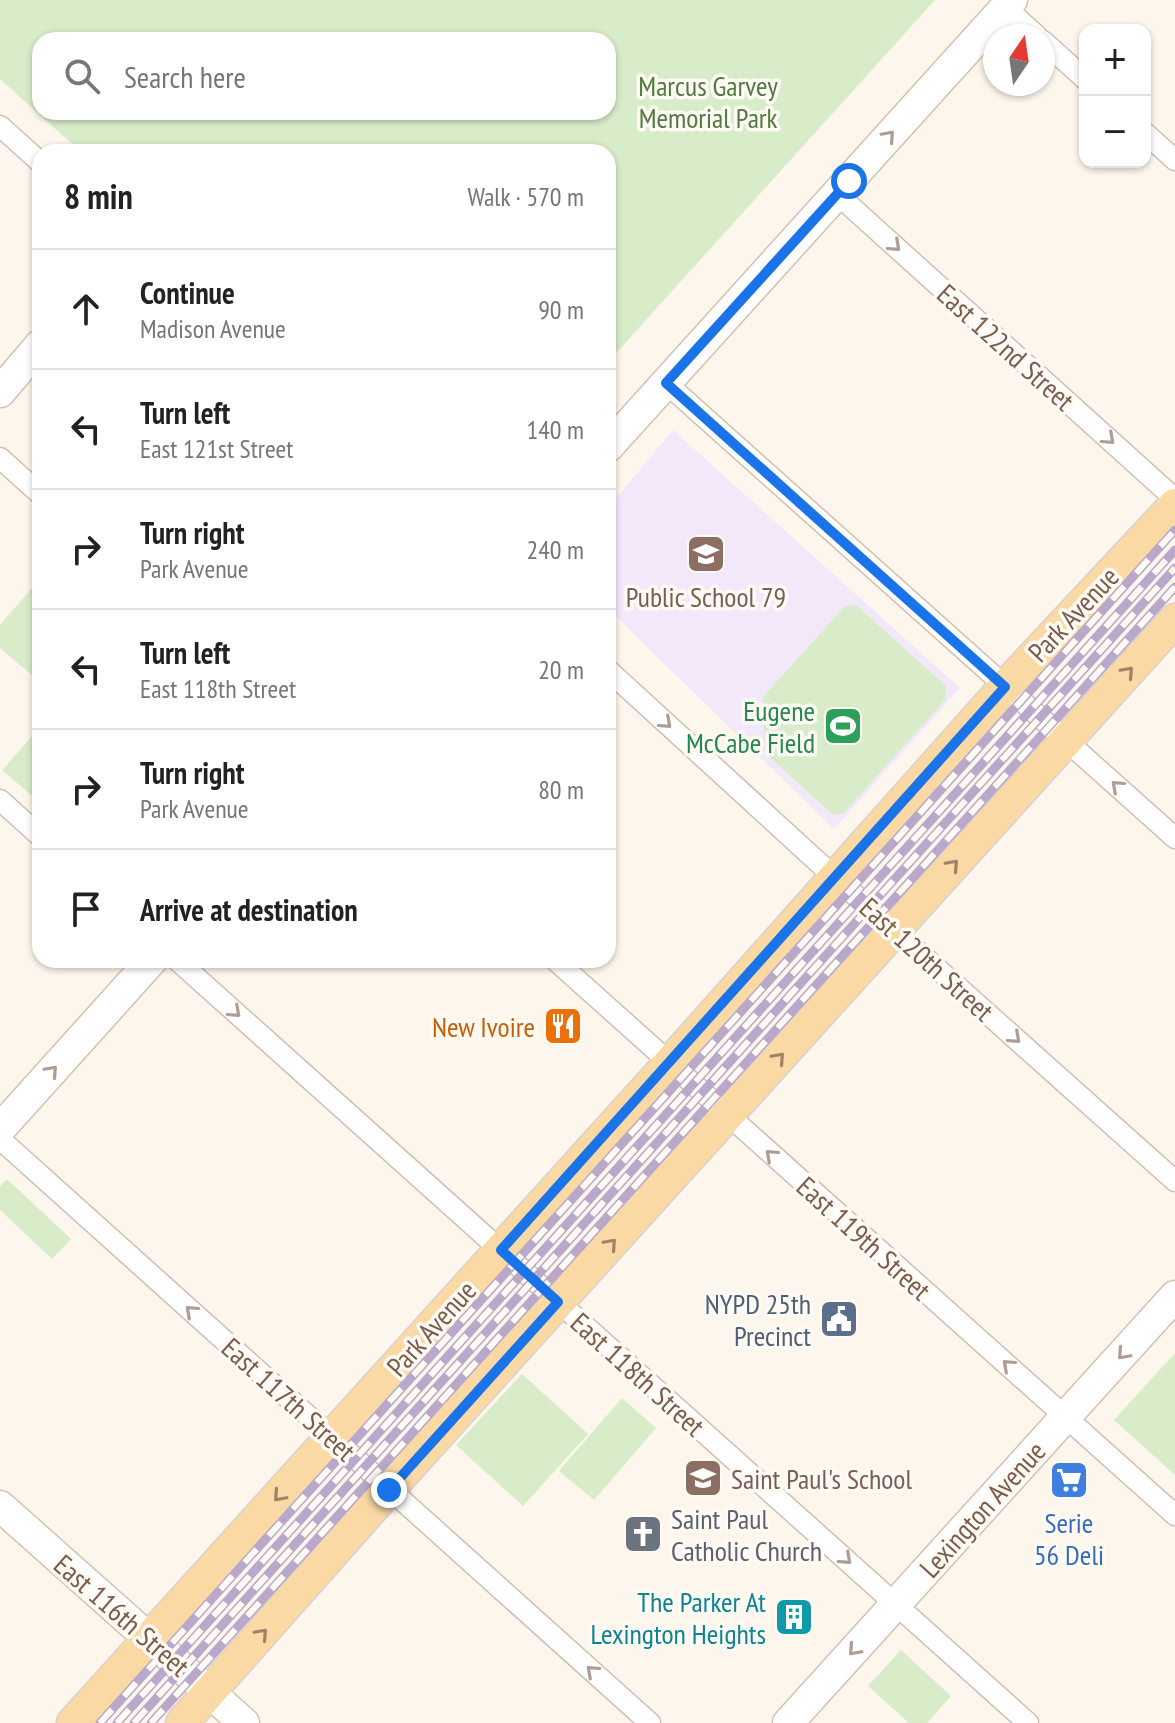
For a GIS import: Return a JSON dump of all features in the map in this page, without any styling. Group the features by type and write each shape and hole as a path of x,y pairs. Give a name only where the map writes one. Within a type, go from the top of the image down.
{"main road":[{"path":"616,438 1008,4"},
{"path":"0,392 32,354"},
{"name":"Park Avenue","path":"73,1723 1175,502"},
{"path":"182,1723 1175,620"},
{"path":"0,1129 145,968"},
{"name":"Lexington Avenue","path":"788,1723 1175,1296"},
{"name":"East 116th Street","path":"0,1506 244,1723"}],"street":[{"path":"1008,4 1026,24"},
{"path":"1055,52 1079,74"},
{"path":"0,126 32,155"},
{"path":"1151,138 1175,160"},
{"name":"East 122nd Street","path":"837,194 1175,502"},
{"path":"666,383 1175,838"},
{"path":"0,458 32,487"},
{"name":"East 120th Street","path":"616,677 1175,1181"},
{"path":"0,800 32,829"},
{"name":"East 118th Street","path":"186,968 1028,1723"},
{"name":"East 119th Street","path":"564,968 1175,1515"},
{"name":"East 117th Street","path":"0,1139 650,1723"}],"shaded area":[{"path":"673,430 960,688 834,829 616,617 616,498"}],"green space":[{"name":"Marcus Garvey Memorial Park","path":"0,0 935,0 616,353 616,144 72,144 45,120 616,120 616,32 32,32 32,108 0,79"},
{"path":"31,589 32,675 0,648 0,625"},
{"name":"Eugene McCabe Field","path":"856,605 946,686 946,699 843,814 832,814 765,753 763,697 845,606"},
{"path":"32,736 32,796 2,770"},
{"path":"7,1179 71,1239 52,1259 0,1210 0,1186"},
{"path":"1175,1353 1175,1475 1114,1420"},
{"path":"522,1374 588,1434 523,1506 456,1445"},
{"path":"622,1398 656,1428 594,1500 559,1471"},
{"path":"901,1650 951,1696 927,1723 909,1723 868,1686"}],"railway":[{"path":"100,1723 1175,530"},
{"path":"117,1723 1175,550"},
{"path":"134,1723 1175,568"},
{"path":"151,1723 1175,587"}],"place":[{"name":"Public School 79","path":"706,554"},
{"name":"Eugene McCabe Field","path":"843,726"},
{"name":"New Ivoire","path":"563,1026"},
{"name":"NYPD 25th Precinct","path":"839,1319"},
{"name":"Saint Paul's School","path":"703,1478"},
{"name":"Serie 56 Deli","path":"1069,1480"},
{"name":"Saint Paul Catholic Church","path":"643,1534"},
{"name":"The Parker At Lexington Heights","path":"794,1617"}],"route":[{"path":"389,1490 558,1302 501,1250 1005,687 666,383 849,181"}]}
